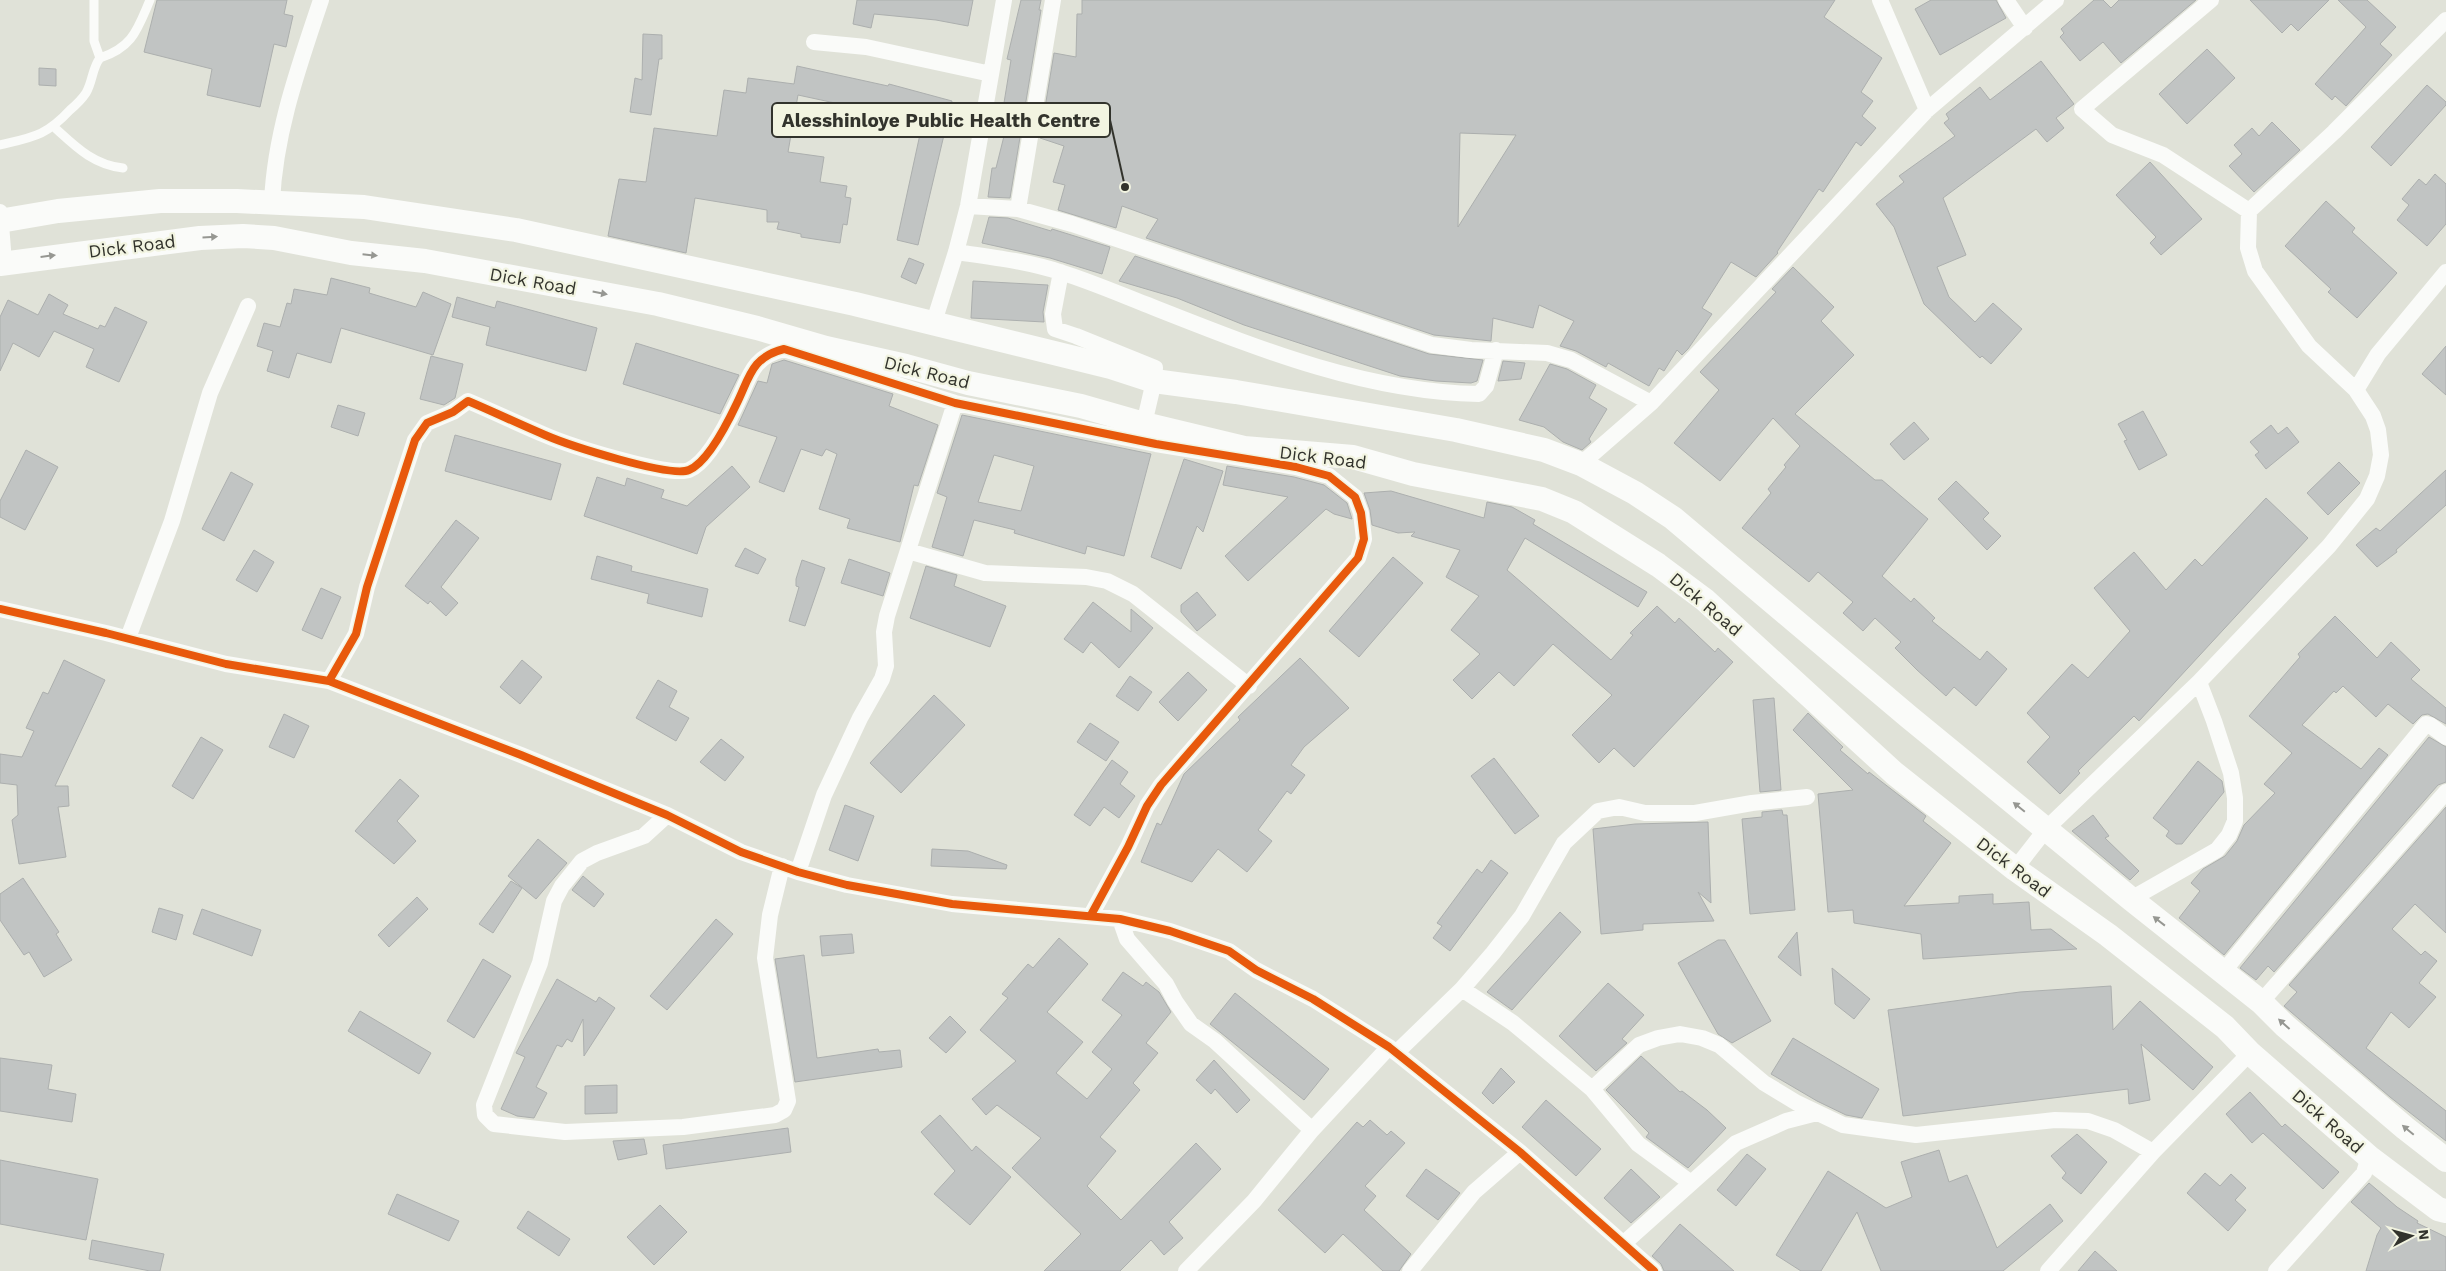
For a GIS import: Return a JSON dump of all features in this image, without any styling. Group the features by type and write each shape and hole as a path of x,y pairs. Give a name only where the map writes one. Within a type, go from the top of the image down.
{"main road":[{"path":"1,218 160,201 272,202 364,207 516,230 845,302 1111,367 1154,381 1236,392 1456,430 1544,450 1581,464 1635,493 1673,518 1909,717 2131,899 2261,1002 2284,1025 2405,1128 2446,1160"},
{"name":"Dick Road","path":"2,263 200,238 243,236 274,238 351,253 425,261 658,304 968,383 1081,406 1144,424 1244,448 1353,457 1413,474 1542,499 1574,512 1658,565 1705,600 1894,772 2015,869 2108,935 2225,1027 2250,1053 2370,1157 2438,1209 2446,1211"}],"street":[{"path":"272,202 280,139 292,88 322,0"},
{"path":"933,325 968,206 1004,0"},
{"path":"1018,209 1053,0"},
{"path":"1880,0 1927,110"},
{"path":"2006,0 2025,28"},
{"path":"1581,464 1651,403 1927,110 2056,0"},
{"path":"2211,0 2082,109 2112,135 2163,155 2249,211"},
{"path":"2015,869 2046,829 2199,682 2329,546 2367,498 2377,476 2381,454 2378,430 2373,416 2356,390 2309,346 2255,271 2248,248 2249,211 2334,132 2446,20"},
{"path":"814,42 866,47 991,74"},
{"path":"968,206 1018,209 1072,224 1432,345 1471,350 1546,353 1571,360 1651,403"},
{"path":"1,218 2,263"},
{"path":"956,252 1020,261 1061,272 1218,332 1338,374 1411,390 1479,394 1486,386 1496,350"},
{"path":"1061,272 1053,314 1054,329 1155,368 1154,381 1144,424"},
{"path":"2356,390 2378,354 2446,272"},
{"path":"128,638 172,521 210,393 248,306"},
{"path":"329,681 356,634 367,587 415,440 427,423 453,412 468,401 547,436 637,464 678,472 688,471 700,464 728,422 754,366 768,353 784,349 955,403 1156,444 1296,467 1329,476 1355,497 1361,513 1364,539 1358,558 1249,686 1161,785 1147,806 1128,847 1091,916"},
{"path":"798,872 824,795 860,718 882,679 886,666 884,632 887,616 955,403"},
{"path":"908,551 985,573 1086,576 1107,581 1133,594 1249,686"},
{"path":"0,609 128,638 226,664 329,681 521,755 667,815 741,852 798,872 847,885 952,904 1120,918 1170,930 1229,951 1256,970 1314,999 1393,1050 1520,1152 1654,1271"},
{"path":"2131,899 2217,850 2229,836 2235,822 2235,798 2231,773 2214,720 2199,682"},
{"path":"2223,972 2426,724 2446,737"},
{"path":"2261,1002 2446,792"},
{"path":"1186,1271 1254,1201 1312,1130 1393,1050 1462,989 1522,916 1564,843 1598,811 1619,807 1645,813 1695,813 1752,803 1807,797"},
{"path":"667,815 644,836 597,853 582,861 562,886 554,901 540,962 484,1105 485,1115 494,1124 565,1132 674,1127 775,1115 784,1110 788,1101 765,958 770,915 782,866"},
{"path":"1120,918 1127,939 1166,984 1191,1024 1215,1041 1312,1130"},
{"path":"1462,989 1513,1023 1592,1089 1638,1144 1691,1184"},
{"path":"1592,1089 1640,1045 1658,1038 1680,1034 1702,1038 1719,1045 1764,1083 1817,1113 1843,1125 1916,1135 2054,1120 2088,1121 2114,1130 2153,1152"},
{"path":"2048,1271 2153,1152 2250,1053"},
{"path":"1623,1244 1736,1143 1786,1122 1817,1113"},
{"path":"1410,1271 1474,1192 1520,1152"},
{"path":"2276,1271 2364,1172 2370,1157"}],"lane":[{"path":"94,0 94,41 100,58"},
{"path":"0,146 40,135 54,127 86,94 92,81 94,65 100,58 114,53 134,37 150,0"},
{"path":"54,127 85,155 102,164 123,168"}],"building":[{"path":"157,0 287,0 284,14 293,16 286,47 274,44 260,107 207,95 212,69 144,52"},
{"path":"857,0 973,0 968,26 936,20 874,14 871,28 853,24"},
{"path":"1021,0 1041,0 1039,10 1041,10 1010,198 988,197 992,168 996,168 1009,116 1002,115 1011,60 1007,59"},
{"path":"1082,0 1835,0 1824,17 1882,58 1861,92 1873,101 1862,116 1876,128 1861,146 1856,142 1823,192 1819,189 1778,253 1756,277 1731,262 1702,308 1712,314 1688,349 1682,355 1677,350 1664,371 1659,368 1649,386 1608,363 1606,367 1576,351 1560,346 1574,321 1539,305 1533,328 1493,318 1491,341 1434,335 1146,238 1158,219 1122,206 1116,228 1058,210 1065,185 1053,182 1064,146 1040,138 1054,53 1076,57 1077,14 1082,14","holes":["1460,133 1516,135 1458,227"]},
{"path":"1931,0 1996,0 2006,18 1940,55 1915,9"},
{"path":"2094,0 2103,0 2111,8 2119,0 2196,0 2121,63 2103,42 2080,61 2060,37 2064,33 2061,29"},
{"path":"2250,0 2329,0 2298,31 2291,24 2282,33"},
{"path":"2338,0 2367,0 2396,27 2380,44 2392,55 2346,106 2335,96 2332,100 2315,84 2366,27"},
{"path":"643,34 662,35 662,59 659,59 651,115 630,112 635,78 642,80"},
{"path":"2207,49 2235,78 2187,124 2159,94"},
{"path":"2041,61 2074,104 2056,118 2064,128 2047,142 2036,129 1943,198 1966,255 1937,267 1949,297 1975,322 1993,303 2022,329 1991,364 1982,356 1980,358 1924,304 1894,227 1876,204 1904,182 1899,176 1955,136 1944,123 1949,119 1946,114 1980,87 1990,100"},
{"path":"797,66 888,86 889,84 952,101 918,245 897,240 922,125 918,124 920,118 873,106 872,111 798,95 788,152 824,157 820,182 847,186 845,197 851,198 847,225 843,224 840,243 801,237 801,234 777,229 779,222 767,222 767,210 695,198 686,253 608,236 619,179 646,182 654,128 717,136 724,90 746,93 748,78 794,84"},
{"path":"39,68 56,69 56,86 39,85"},
{"path":"2427,85 2446,102 2446,105 2391,166 2371,147"},
{"path":"2272,122 2300,150 2254,192 2229,166 2242,154 2234,145 2252,128 2259,136"},
{"path":"2150,162 2202,219 2161,255 2150,243 2156,237 2116,195"},
{"path":"2435,174 2446,184 2446,224 2427,246 2397,220 2409,205 2402,199 2419,179 2426,185"},
{"path":"2326,201 2355,228 2352,232 2397,273 2357,318 2328,292 2331,289 2285,246"},
{"path":"989,217 1008,218 1110,247 1102,274 1050,258 982,243"},
{"path":"1135,256 1429,354 1483,360 1477,381 1471,383 1436,381 1400,376 1244,325 1177,298 1119,281"},
{"path":"909,258 924,264 916,284 901,277"},
{"path":"1793,267 1834,307 1821,321 1854,355 1795,414 1875,480 1882,480 1928,519 1882,576 1911,602 1914,598 1935,618 1932,621 1980,660 1987,651 2007,669 1976,706 1954,687 1946,696 1895,648 1901,642 1875,618 1863,631 1843,613 1853,602 1818,572 1809,582 1742,528 1771,493 1768,489 1800,446 1773,418 1720,481 1674,443 1719,390 1700,372 1776,292 1772,289"},
{"path":"331,278 370,288 369,293 416,307 423,292 451,304 433,355 341,328 331,363 297,353 289,378 267,371 273,351 257,346 264,323 280,327 287,303 291,304 294,289 327,295"},
{"path":"973,281 1048,285 1043,312 1044,322 971,318"},
{"path":"49,294 68,305 63,314 98,329 100,325 105,327 115,307 147,322 119,382 86,367 94,349 54,331 39,357 13,343 0,371 0,317 8,300 38,315"},
{"path":"457,297 495,308 497,301 597,328 586,371 486,345 490,327 452,317"},
{"path":"636,343 739,375 720,414 623,384"},
{"path":"2446,346 2446,395 2422,374"},
{"path":"431,356 463,364 455,398 444,405 420,399"},
{"path":"784,360 893,394 889,406 938,425 918,486 914,485 900,542 847,528 850,519 819,509 837,454 826,449 822,456 801,449 784,492 759,482 777,437 738,425 758,381 767,383 772,364"},
{"path":"1503,361 1525,363 1521,379 1498,381"},
{"path":"1550,364 1567,369 1596,385 1589,398 1607,409 1589,439 1591,442 1582,450 1563,442 1544,427 1519,420"},
{"path":"338,405 365,413 358,436 331,427"},
{"path":"2143,411 2167,455 2139,470 2124,441 2127,440 2118,424"},
{"path":"962,415 1151,454 1124,556 1087,546 1085,554 1014,533 1015,530 974,520 963,556 932,547 947,497 937,493","holes":["994,455 1034,466 1021,511 978,502"]},
{"path":"1914,422 1929,439 1904,460 1890,444"},
{"path":"2271,425 2278,434 2287,427 2299,442 2266,469 2255,455 2259,452 2250,442"},
{"path":"455,435 561,464 551,500 445,471"},
{"path":"26,450 58,467 25,530 0,517 0,501"},
{"path":"1184,459 1223,471 1203,532 1197,526 1181,569 1151,557"},
{"path":"2339,462 2360,483 2328,515 2307,493"},
{"path":"732,466 750,487 706,527 697,554 584,516 597,477 625,486 627,478 664,490 661,498 687,506"},
{"path":"1227,466 1294,477 1324,485 1347,503 1352,519 1334,514 1326,509 1248,581 1225,556 1288,497 1223,485"},
{"path":"2446,470 2446,505 2396,550 2397,552 2377,567 2356,545 2376,528 2380,531"},
{"path":"231,472 253,484 224,541 202,529"},
{"path":"1956,481 1989,513 1983,519 2001,536 1987,550 1938,499"},
{"path":"1391,491 1484,518 1487,502 1512,507 1535,520 1533,524 1647,592 1638,607 1525,538 1507,570 1611,660 1633,635 1630,633 1657,606 1675,623 1679,618 1715,652 1718,648 1733,662 1634,767 1614,748 1599,763 1572,735 1612,695 1553,644 1514,686 1499,672 1472,699 1453,680 1480,654 1451,630 1479,596 1446,577 1460,550 1411,536 1415,532 1398,533 1372,525 1370,510 1364,493"},
{"path":"2266,498 2308,538 2139,721 2134,716 2078,771 2080,773 2060,794 2027,762 2050,737 2027,713 2072,664 2088,678 2130,631 2094,588 2134,552 2166,590 2195,559 2202,566"},
{"path":"456,520 479,538 441,587 458,603 446,616 430,601 428,604 405,586"},
{"path":"745,548 766,559 758,574 735,566"},
{"path":"254,550 274,562 257,592 236,580"},
{"path":"597,556 632,566 631,571 708,589 702,617 647,603 649,594 591,579"},
{"path":"1393,557 1423,583 1359,657 1329,631"},
{"path":"849,559 890,573 883,596 841,583"},
{"path":"802,560 825,568 805,626 789,621 799,587 796,586 796,579"},
{"path":"926,566 957,575 954,586 1006,606 990,647 910,618"},
{"path":"321,588 341,597 322,639 302,630"},
{"path":"1197,592 1216,615 1197,631 1181,612 1181,605"},
{"path":"1093,602 1131,632 1131,609 1153,628 1119,668 1091,642 1083,653 1064,639"},
{"path":"2335,616 2377,658 2391,642 2420,670 2411,679 2446,708 2446,724 2428,714 2422,715 2413,724 2388,704 2376,717 2343,686 2336,693 2334,691 2302,725 2361,769 2379,748 2388,755 2224,955 2179,918 2200,891 2191,883 2203,869 2225,856 2237,841 2244,825 2275,793 2264,784 2292,753 2249,716 2300,657 2298,654"},
{"path":"1300,658 1349,708 1304,747 1291,765 1305,775 1291,794 1287,791 1258,830 1272,841 1247,872 1218,849 1192,882 1141,862 1157,823 1161,825 1184,774 1240,720 1238,717"},
{"path":"64,660 105,680 55,786 68,786 69,806 58,807 66,857 19,864 12,820 18,815 17,785 0,783 0,754 22,757 34,731 26,728 43,692 48,694"},
{"path":"522,660 542,677 520,704 500,687"},
{"path":"1188,672 1207,690 1178,721 1159,702"},
{"path":"1130,676 1152,692 1138,711 1116,696"},
{"path":"658,680 677,691 669,707 689,718 676,741 636,718"},
{"path":"934,695 965,725 901,793 870,763"},
{"path":"1774,698 1781,790 1760,792 1753,700"},
{"path":"1808,713 1843,747 1840,750 1868,774 1869,772 1926,816 1923,821 1951,843 1904,906 1959,903 1959,896 1993,894 1993,904 2029,902 2031,930 2051,929 2077,949 1923,959 1921,934 1854,923 1853,910 1828,912 1818,794 1853,790 1793,730"},
{"path":"284,714 309,726 294,758 269,747"},
{"path":"1090,723 1119,742 1106,761 1077,742"},
{"path":"201,737 223,750 193,799 172,786"},
{"path":"2429,737 2446,747 2446,782 2438,785 2274,972 2268,966 2256,980 2240,968"},
{"path":"721,739 744,757 725,781 700,762"},
{"path":"1494,758 1539,816 1515,834 1471,776"},
{"path":"1112,760 1128,772 1120,784 1135,796 1119,818 1104,807 1090,826 1074,815"},
{"path":"2198,761 2222,781 2224,792 2182,844 2176,844 2166,836 2169,831 2153,818"},
{"path":"400,779 419,796 397,821 416,841 394,864 355,831"},
{"path":"845,805 874,816 858,861 829,850"},
{"path":"2446,807 2446,933 2415,904 2392,929 2421,955 2425,951 2437,961 2419,983 2436,997 2409,1028 2391,1012 2366,1048 2446,1111 2446,1141 2390,1097 2284,1006 2297,992 2289,985"},
{"path":"1782,810 1783,815 1787,815 1795,910 1750,914 1742,819 1762,817 1762,812"},
{"path":"2093,815 2109,836 2105,838 2139,871 2130,880 2072,831"},
{"path":"1708,822 1711,903 1698,892 1714,921 1643,924 1643,930 1601,934 1593,829 1635,824"},
{"path":"538,839 567,863 536,899 508,876"},
{"path":"932,849 968,851 1007,865 1006,869 931,866"},
{"path":"1491,860 1508,873 1450,951 1433,938 1442,926 1437,923 1477,869 1482,873"},
{"path":"583,876 604,894 594,907 572,890"},
{"path":"23,878 59,932 56,934 72,960 44,977 29,952 24,955 0,920 0,894"},
{"path":"511,881 522,888 493,933 479,924"},
{"path":"417,897 428,909 389,947 378,935"},
{"path":"159,908 183,915 176,940 152,932"},
{"path":"202,909 261,930 252,956 193,934"},
{"path":"1560,912 1581,932 1512,1010 1487,992"},
{"path":"716,919 733,934 667,1010 650,996"},
{"path":"1797,932 1801,976 1778,957"},
{"path":"852,934 854,953 822,956 820,936"},
{"path":"1059,938 1088,964 1047,1012 1083,1042 1056,1073 1087,1099 1112,1069 1092,1052 1122,1015 1102,1000 1123,972 1143,986 1146,982 1159,992 1171,1012 1146,1043 1158,1053 1133,1083 1140,1090 1100,1137 1116,1151 1087,1186 1121,1220 1196,1143 1221,1169 1169,1222 1183,1238 1164,1255 1151,1240 1120,1271 1044,1271 1081,1234 1012,1168 1041,1138 997,1105 986,1115 972,1099 1016,1061 980,1030 1008,998 1002,994 1028,964 1033,968"},
{"path":"1718,940 1725,940 1771,1021 1732,1043 1718,1034 1678,963"},
{"path":"804,955 817,1058 878,1049 879,1052 900,1050 902,1067 795,1082 775,959"},
{"path":"483,959 511,976 474,1038 447,1021"},
{"path":"1832,968 1870,999 1854,1019 1835,1004"},
{"path":"557,979 596,1002 599,997 615,1008 584,1056 583,1019 572,1042 567,1039 562,1047 557,1045 536,1087 547,1093 534,1118 517,1116 501,1109 525,1057 516,1053"},
{"path":"1608,983 1644,1015 1622,1039 1627,1043 1596,1071 1559,1036"},
{"path":"2111,986 2113,1030 2140,1001 2213,1067 2193,1090 2141,1044 2150,1100 2129,1104 2128,1089 1903,1116 1888,1010 2020,992"},
{"path":"1235,993 1329,1069 1304,1100 1210,1024"},
{"path":"360,1011 431,1053 419,1074 348,1031"},
{"path":"950,1016 966,1032 946,1053 929,1038"},
{"path":"1793,1038 1879,1089 1862,1118 1846,1115 1817,1101 1771,1074"},
{"path":"1641,1056 1680,1092 1682,1091 1707,1110 1726,1128 1688,1168 1646,1137 1649,1133 1606,1090"},
{"path":"0,1058 52,1065 48,1089 76,1094 72,1122 0,1111"},
{"path":"1214,1060 1250,1100 1237,1113 1215,1089 1211,1094 1196,1080"},
{"path":"1501,1068 1515,1082 1493,1104 1482,1093"},
{"path":"617,1085 617,1113 585,1114 585,1086"},
{"path":"2250,1092 2282,1127 2285,1124 2339,1172 2323,1189 2263,1133 2252,1143 2226,1114"},
{"path":"1546,1100 1601,1149 1576,1176 1522,1127"},
{"path":"940,1115 972,1151 976,1146 1011,1177 970,1225 934,1194 955,1171 921,1132"},
{"path":"1370,1120 1387,1135 1391,1131 1405,1143 1365,1186 1376,1196 1364,1210 1411,1254 1399,1271 1383,1271 1343,1234 1325,1253 1278,1210 1357,1122 1363,1127"},
{"path":"788,1128 791,1152 666,1169 663,1145"},
{"path":"2077,1134 2107,1162 2081,1194 2062,1178 2066,1173 2051,1156"},
{"path":"644,1139 647,1154 618,1160 613,1141"},
{"path":"1939,1150 1949,1182 1967,1175 1997,1248 2050,1204 2063,1221 2003,1271 1881,1271 1857,1212 1821,1271 1801,1271 1776,1255 1828,1171 1886,1208 1912,1197 1901,1162"},
{"path":"1747,1154 1766,1169 1736,1206 1717,1190"},
{"path":"0,1160 98,1179 86,1240 0,1224"},
{"path":"1426,1169 1460,1193 1438,1220 1406,1196"},
{"path":"1631,1169 1660,1197 1631,1223 1604,1198"},
{"path":"2205,1173 2220,1186 2231,1174 2246,1188 2235,1200 2246,1210 2228,1231 2187,1193"},
{"path":"2369,1183 2397,1207 2418,1221 2417,1223 2446,1237 2446,1271 2366,1271 2381,1228 2351,1202"},
{"path":"397,1194 459,1221 449,1241 388,1214"},
{"path":"660,1205 687,1232 654,1265 627,1237"},
{"path":"528,1211 570,1239 559,1256 517,1228"},
{"path":"1680,1224 1734,1271 1664,1271 1661,1264 1652,1256"},
{"path":"92,1240 164,1254 160,1271 150,1271 89,1259"},
{"path":"2095,1251 2117,1271 2078,1271"}],"cycle path":[{"path":"329,681 356,634 367,587 415,440 427,423 453,412 468,401 545,435 596,453 662,469 689,470 703,459 717,441 749,376 758,362 784,349 955,403 1156,444 1296,467 1329,476 1355,497 1361,513 1364,539 1358,558 1161,785 1147,806 1128,847 1091,915"},
{"path":"0,609 106,633 226,664 329,681 521,755 667,815 741,852 798,872 847,885 952,904 1120,919 1170,931 1229,951 1256,970 1313,999 1389,1047 1520,1152 1654,1271"}],"place":[{"name":"Alesshinloye Public Health Centre","path":"1125,187"}]}
